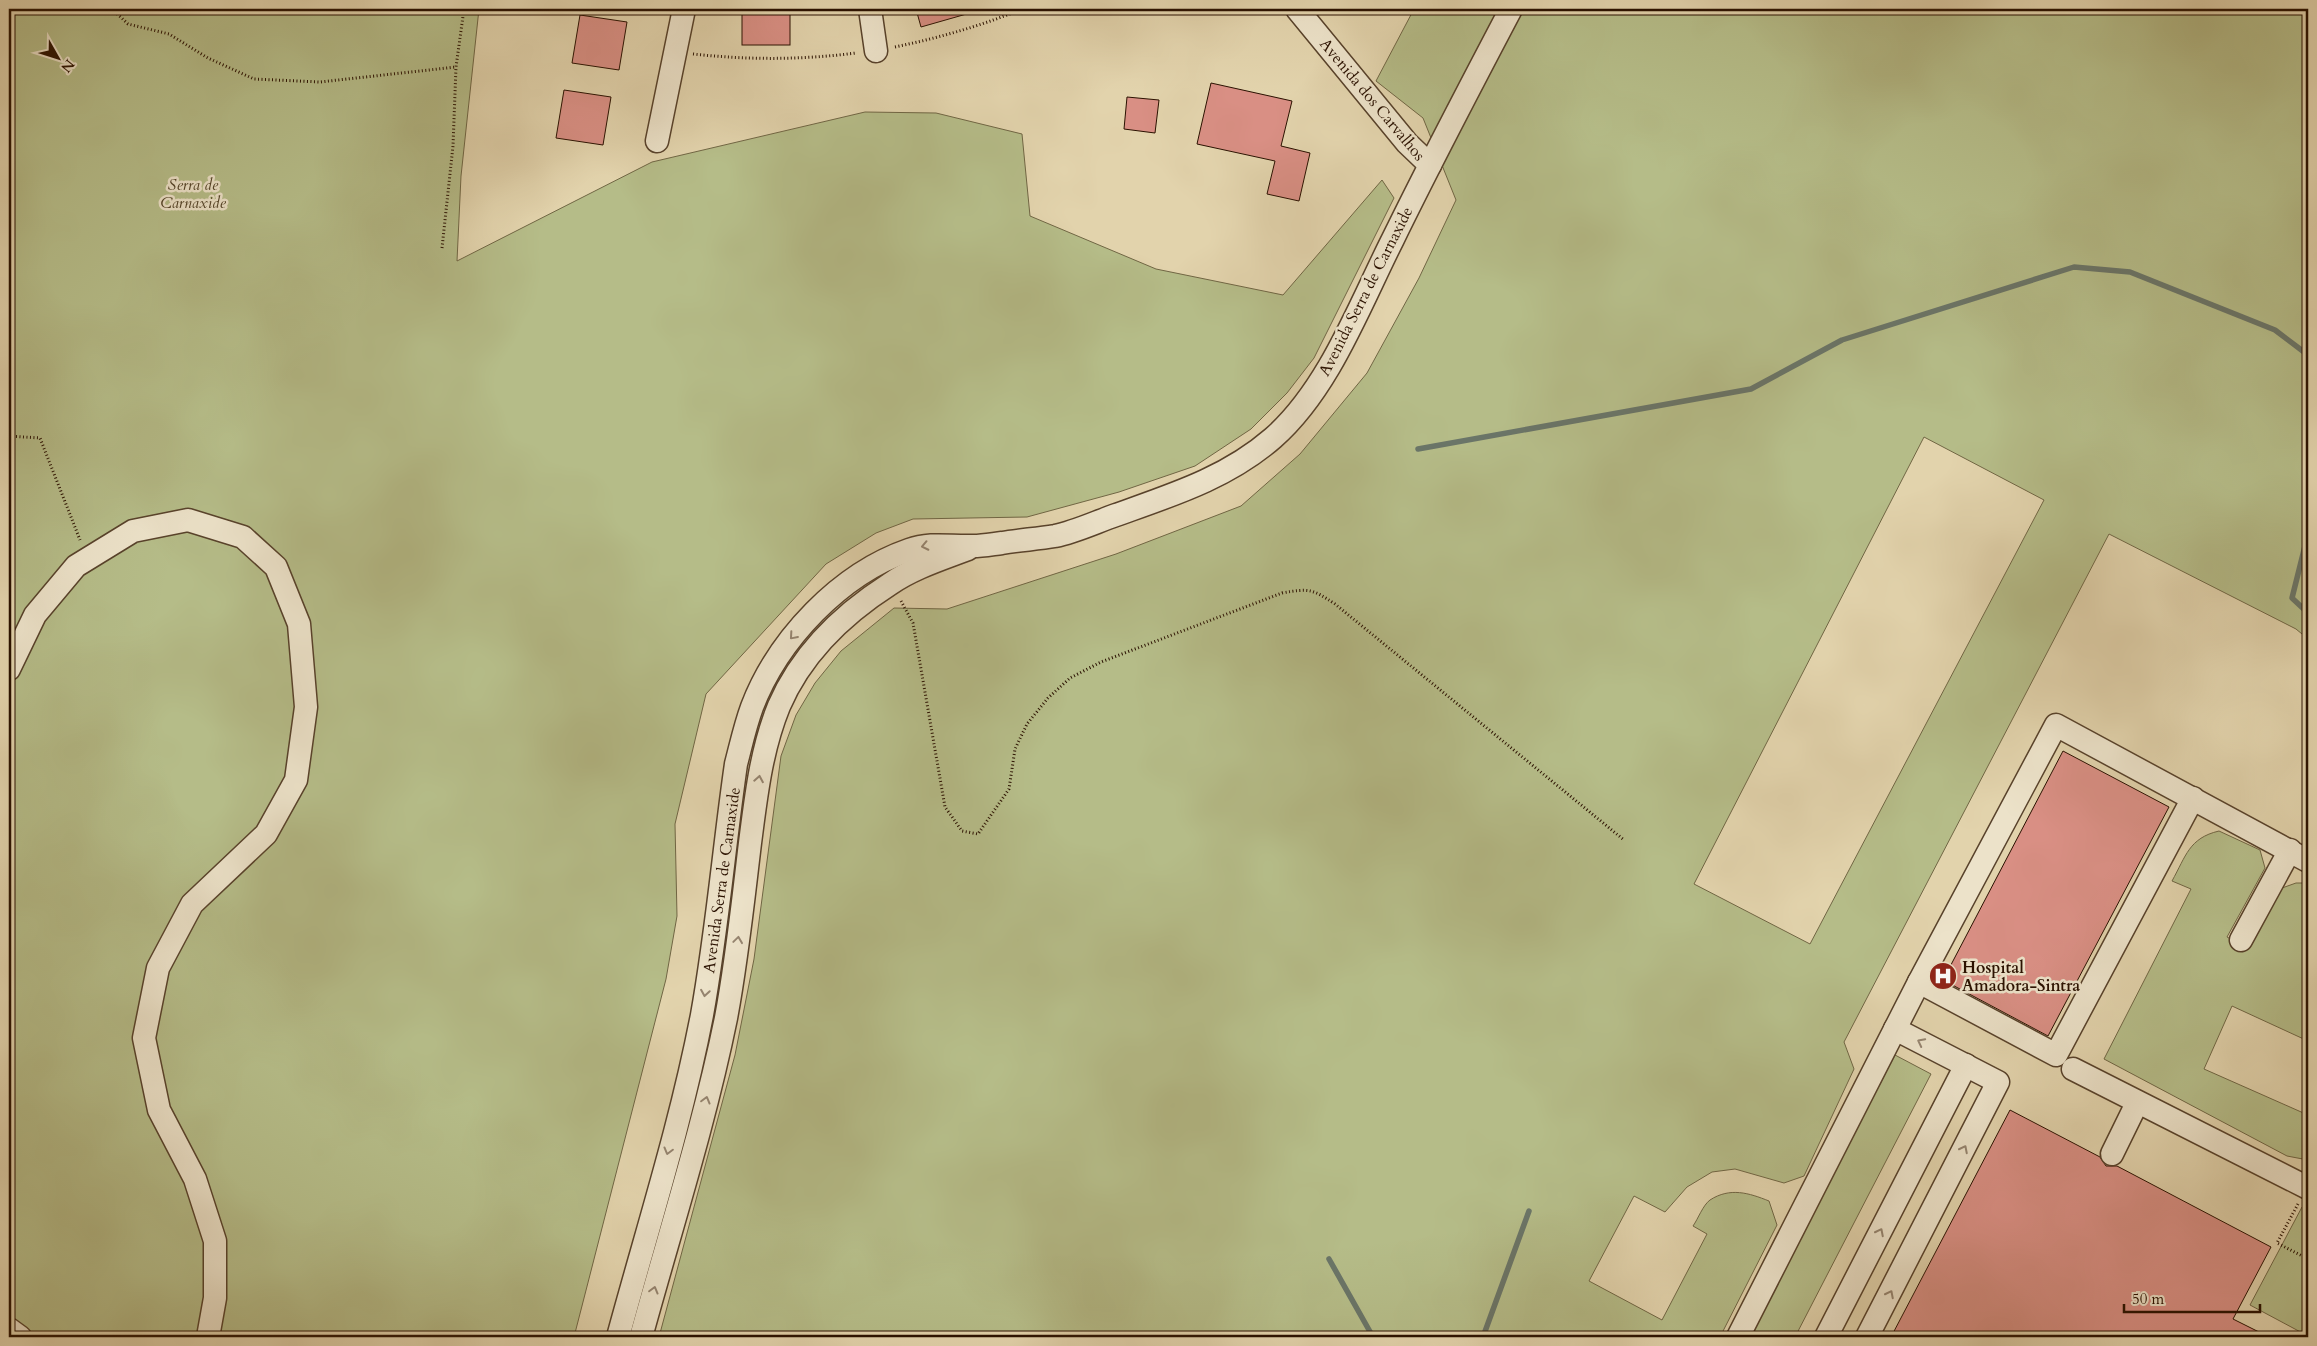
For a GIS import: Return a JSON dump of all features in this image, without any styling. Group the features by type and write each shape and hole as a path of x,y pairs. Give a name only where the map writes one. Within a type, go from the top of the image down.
{"street":[{"path":"657,141 684,9"},
{"path":"870,9 876,51"},
{"name":"Avenida dos Carvalhos","path":"1298,9 1407,143 1430,165"},
{"name":"Avenida Serra de Carnaxide","path":"618,1337 683,1096 702,1015 715,935 736,764 752,706 766,677 789,641 819,608 848,584 878,564 910,549 936,544 974,546 1058,535 1199,485 1254,454 1276,435 1308,399 1332,362 1430,165 1511,9"},
{"path":"9,669 35,615 76,566 134,531 188,520 244,537 276,567 299,624 306,707 296,780 266,834 192,904 158,968 144,1038 159,1110 195,1179 215,1241 215,1298 208,1337"},
{"name":"Avenida Serra de Carnaxide","path":"641,1337 708,1095 726,1018 757,789 767,744 779,706 812,651 839,622 892,582 930,563 974,546"},
{"path":"1738,1337 1919,982 2056,725 2299,856 2241,940"},
{"path":"1919,982 2056,1054 2193,798"},
{"path":"1868,1337 1998,1082 1895,1029"},
{"path":"1826,1337 1966,1065"},
{"path":"2073,1069 2304,1194"},
{"path":"2112,1154 2137,1103"},
{"path":"9,1329 20,1337"}],"path":[{"path":"113,9 128,24 169,34 208,58 254,79 320,82 456,67"},
{"path":"442,248 453,146 456,67 464,9"},
{"path":"675,52 742,59 809,59 876,51 934,39 992,21 1022,9"},
{"path":"9,436 40,438 88,559"},
{"path":"892,582 913,623 946,807 962,831 978,834 985,826 1008,788 1016,749 1027,724 1048,698 1070,678 1101,662 1282,593 1306,589 1319,594 1335,604 1624,840"},
{"path":"2304,1194 2277,1244 2308,1259"},
{"path":"2308,1317 2308,1321"}],"green space":[{"name":"Serra de Carnaxide","path":"9,9 479,9 461,176 457,261 652,162 865,112 936,113 1022,134 1030,216 1156,269 1283,295 1382,180 1394,198 1314,358 1287,393 1251,429 1195,466 1119,492 1027,517 913,519 876,533 826,564 706,694 675,824 677,916 666,979 574,1337 9,1337"},
{"path":"1414,9 2308,9 2308,639 2296,629 2109,534 1844,1042 1854,1069 1804,1176 1784,1183 1735,1169 1712,1172 1687,1187 1665,1212 1634,1196 1589,1281 1662,1320 1707,1234 1693,1226 1707,1202 1717,1196 1732,1192 1747,1194 1769,1201 1777,1225 1720,1337 659,1337 735,1055 754,959 781,756 796,715 815,683 841,651 894,608 947,609 1116,554 1241,506 1300,454 1367,373 1419,278 1456,200 1423,118 1376,81","holes":["1924,437 2044,500 1810,944 1694,884"]},
{"path":"2219,831 2260,850 2265,868 2227,937 2248,949 2282,888 2296,883 2308,883 2308,1041 2232,1006 2204,1069 2308,1115 2308,1160 2287,1156 2104,1059 2191,889 2172,881 2185,856 2195,843 2209,834"},
{"path":"1895,1055 1931,1074 1795,1337 1748,1337"},
{"path":"2302,1207 2308,1210 2308,1336 2250,1305"}],"building":[{"path":"742,9 790,9 790,45 742,45"},
{"path":"916,9 969,9 970,13 921,27"},
{"path":"580,15 627,22 619,70 572,63"},
{"path":"1211,83 1292,101 1281,146 1310,153 1299,201 1267,194 1275,161 1197,144"},
{"path":"564,90 611,97 603,145 556,138"},
{"path":"1127,97 1159,100 1155,133 1124,129"},
{"path":"2063,751 2169,807 2048,1036 1943,980"},
{"path":"2010,1110 2100,1157 2106,1166 2117,1166 2271,1247 2233,1319 2269,1337 1891,1337"}],"waterway":[{"path":"1418,449 1751,389 1842,340 2074,267 2130,272 2275,330 2308,355"},
{"path":"2308,534 2292,598 2308,613"},
{"path":"1483,1337 1529,1211"},
{"path":"1329,1259 1373,1337"}],"place":[{"name":"Hospital Amadora-Sintra","path":"1943,976"}]}
